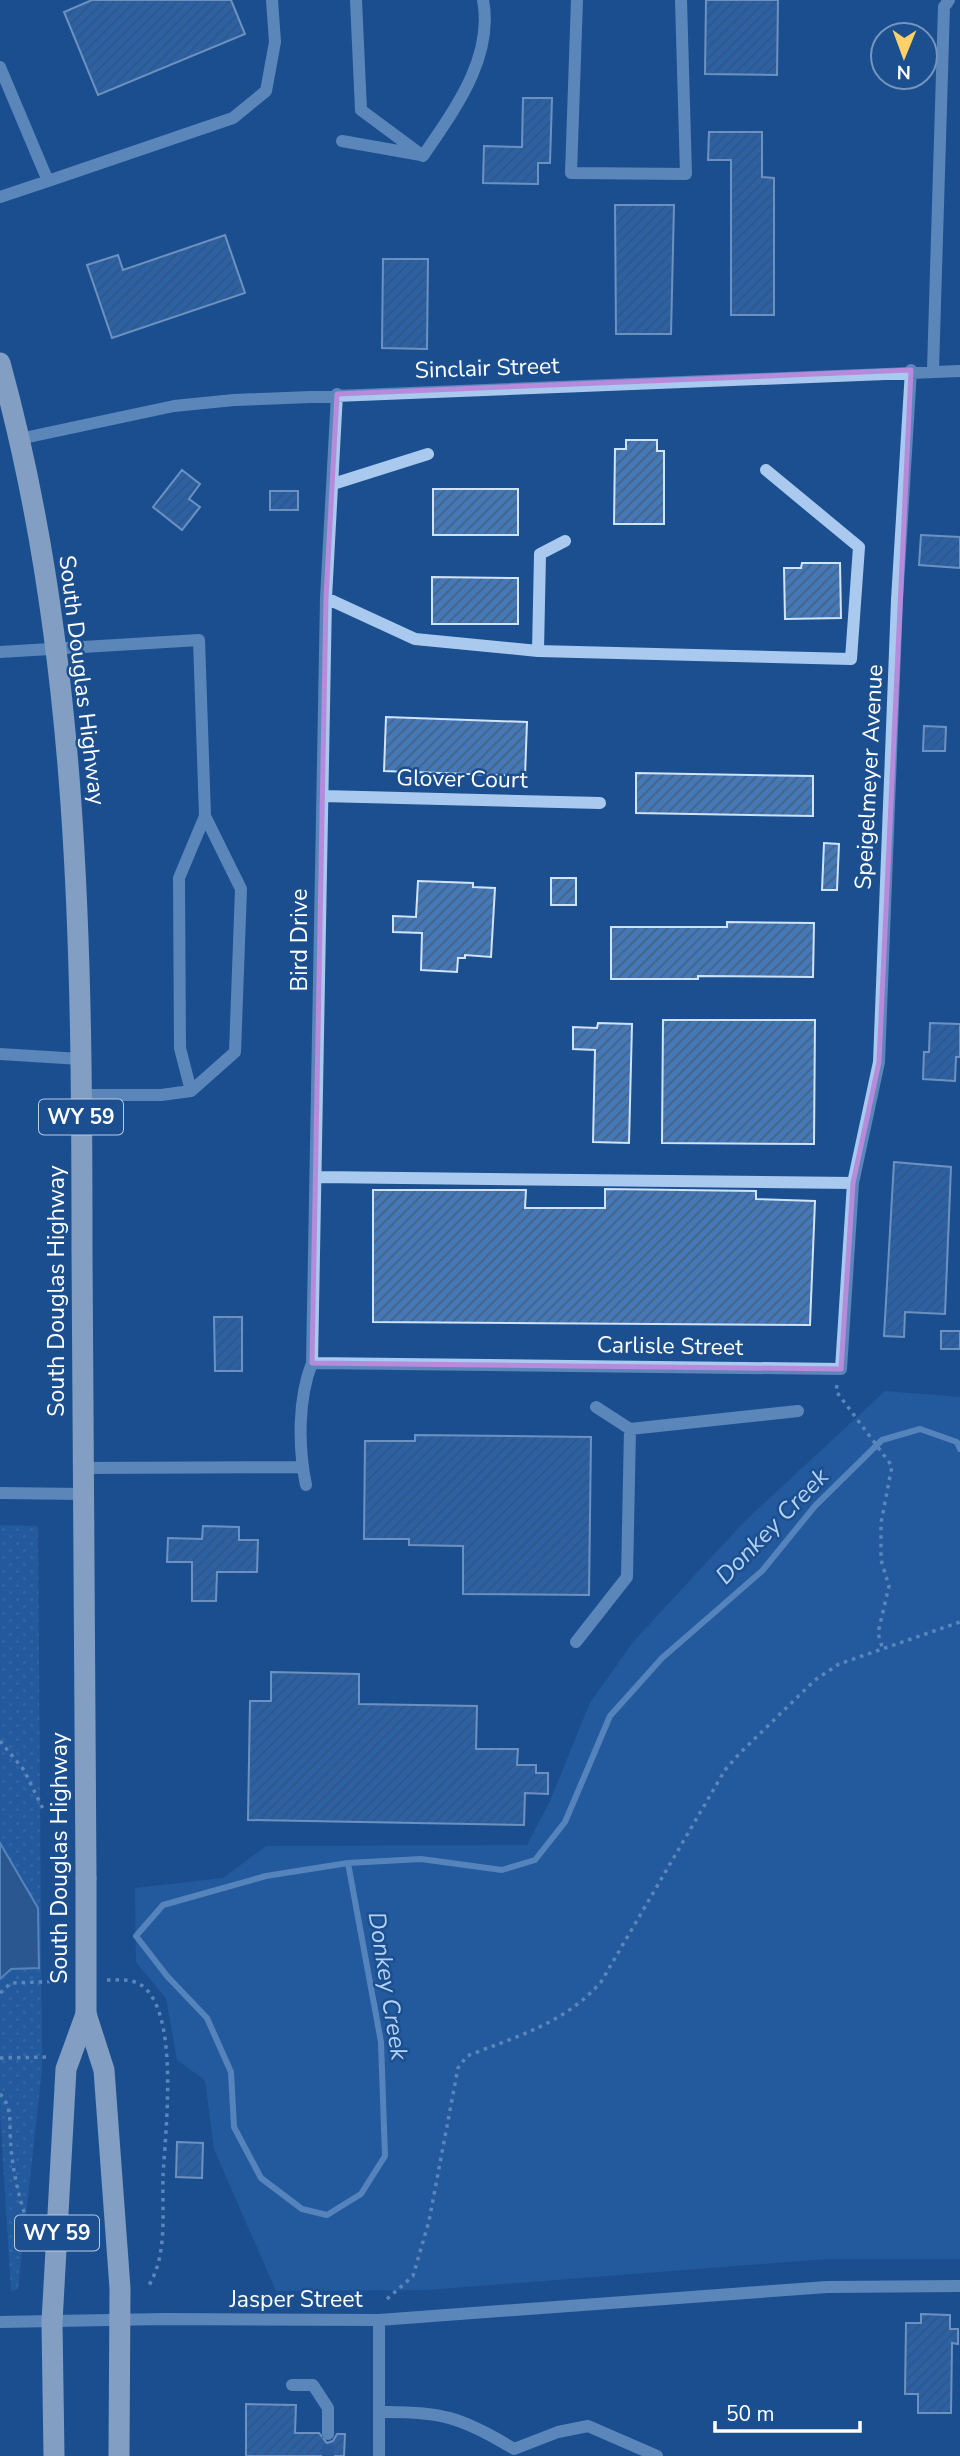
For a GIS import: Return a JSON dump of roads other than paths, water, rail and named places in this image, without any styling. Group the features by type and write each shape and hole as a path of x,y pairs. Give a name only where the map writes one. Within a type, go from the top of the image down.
{"highway":[{"name":"South Douglas Highway","path":"0,363 19,439 55,650 69,754 78,916 81,1095 86,2014 104,2070 120,2288 119,2456"},
{"name":"South Douglas Highway","path":"54,2456 52,2322 66,2070 86,2014"}],"street":[{"path":"0,197 233,118 266,91 275,42 271,0"},
{"path":"356,0 361,110 424,156"},
{"path":"424,156 469,89 486,18 483,0"},
{"path":"577,0 571,173 686,174 681,0"},
{"path":"933,370 944,7 949,0"},
{"path":"0,67 48,181"},
{"path":"342,141 424,156"},
{"name":"Sinclair Street","path":"19,439 174,406 337,394 911,370 960,371"},
{"name":"Speigelmeyer Avenue","path":"853,1182 879,1062 897,600 911,370"},
{"name":"Bird Drive","path":"306,1485 302,1467 303,1384 312,1363 318,1177 326,598 337,394"},
{"path":"333,484 428,454"},
{"path":"326,598 415,639 538,651 851,659 859,547 766,470"},
{"path":"538,651 540,554 565,541"},
{"path":"0,652 199,640 205,816 179,878 180,1048 191,1091"},
{"name":"Glover Court","path":"323,796 600,803"},
{"path":"81,1095 161,1095 191,1091 235,1052 242,889 205,816"},
{"path":"0,1054 80,1059"},
{"path":"318,1177 853,1182"},
{"name":"Carlisle Street","path":"312,1363 841,1369 853,1182"},
{"path":"596,1407 631,1429 798,1411"},
{"path":"576,1642 627,1577 631,1429"},
{"path":"82,1468 302,1467"},
{"path":"0,1493 83,1494"},
{"path":"379,2320 827,2287 960,2286"},
{"name":"Jasper Street","path":"0,2322 120,2319 379,2320 379,2456"},
{"path":"292,2385 313,2385 328,2408 328,2434"},
{"path":"379,2412 422,2412 474,2424 513,2449 558,2432 588,2426 657,2456"}],"waterway":[{"name":"Donkey Creek","path":"348,1863 381,2042 385,2156 361,2194 327,2215 302,2209 261,2178 234,2127 231,2072 207,2018 167,1976 136,1936 163,1905 266,1876 348,1863 421,1859 502,1870 535,1860 565,1822 610,1716 662,1658 762,1571 815,1506 882,1440 920,1429 957,1442 960,1449"}],"tunnel":[{"path":"328,2434 328,2456"}]}
